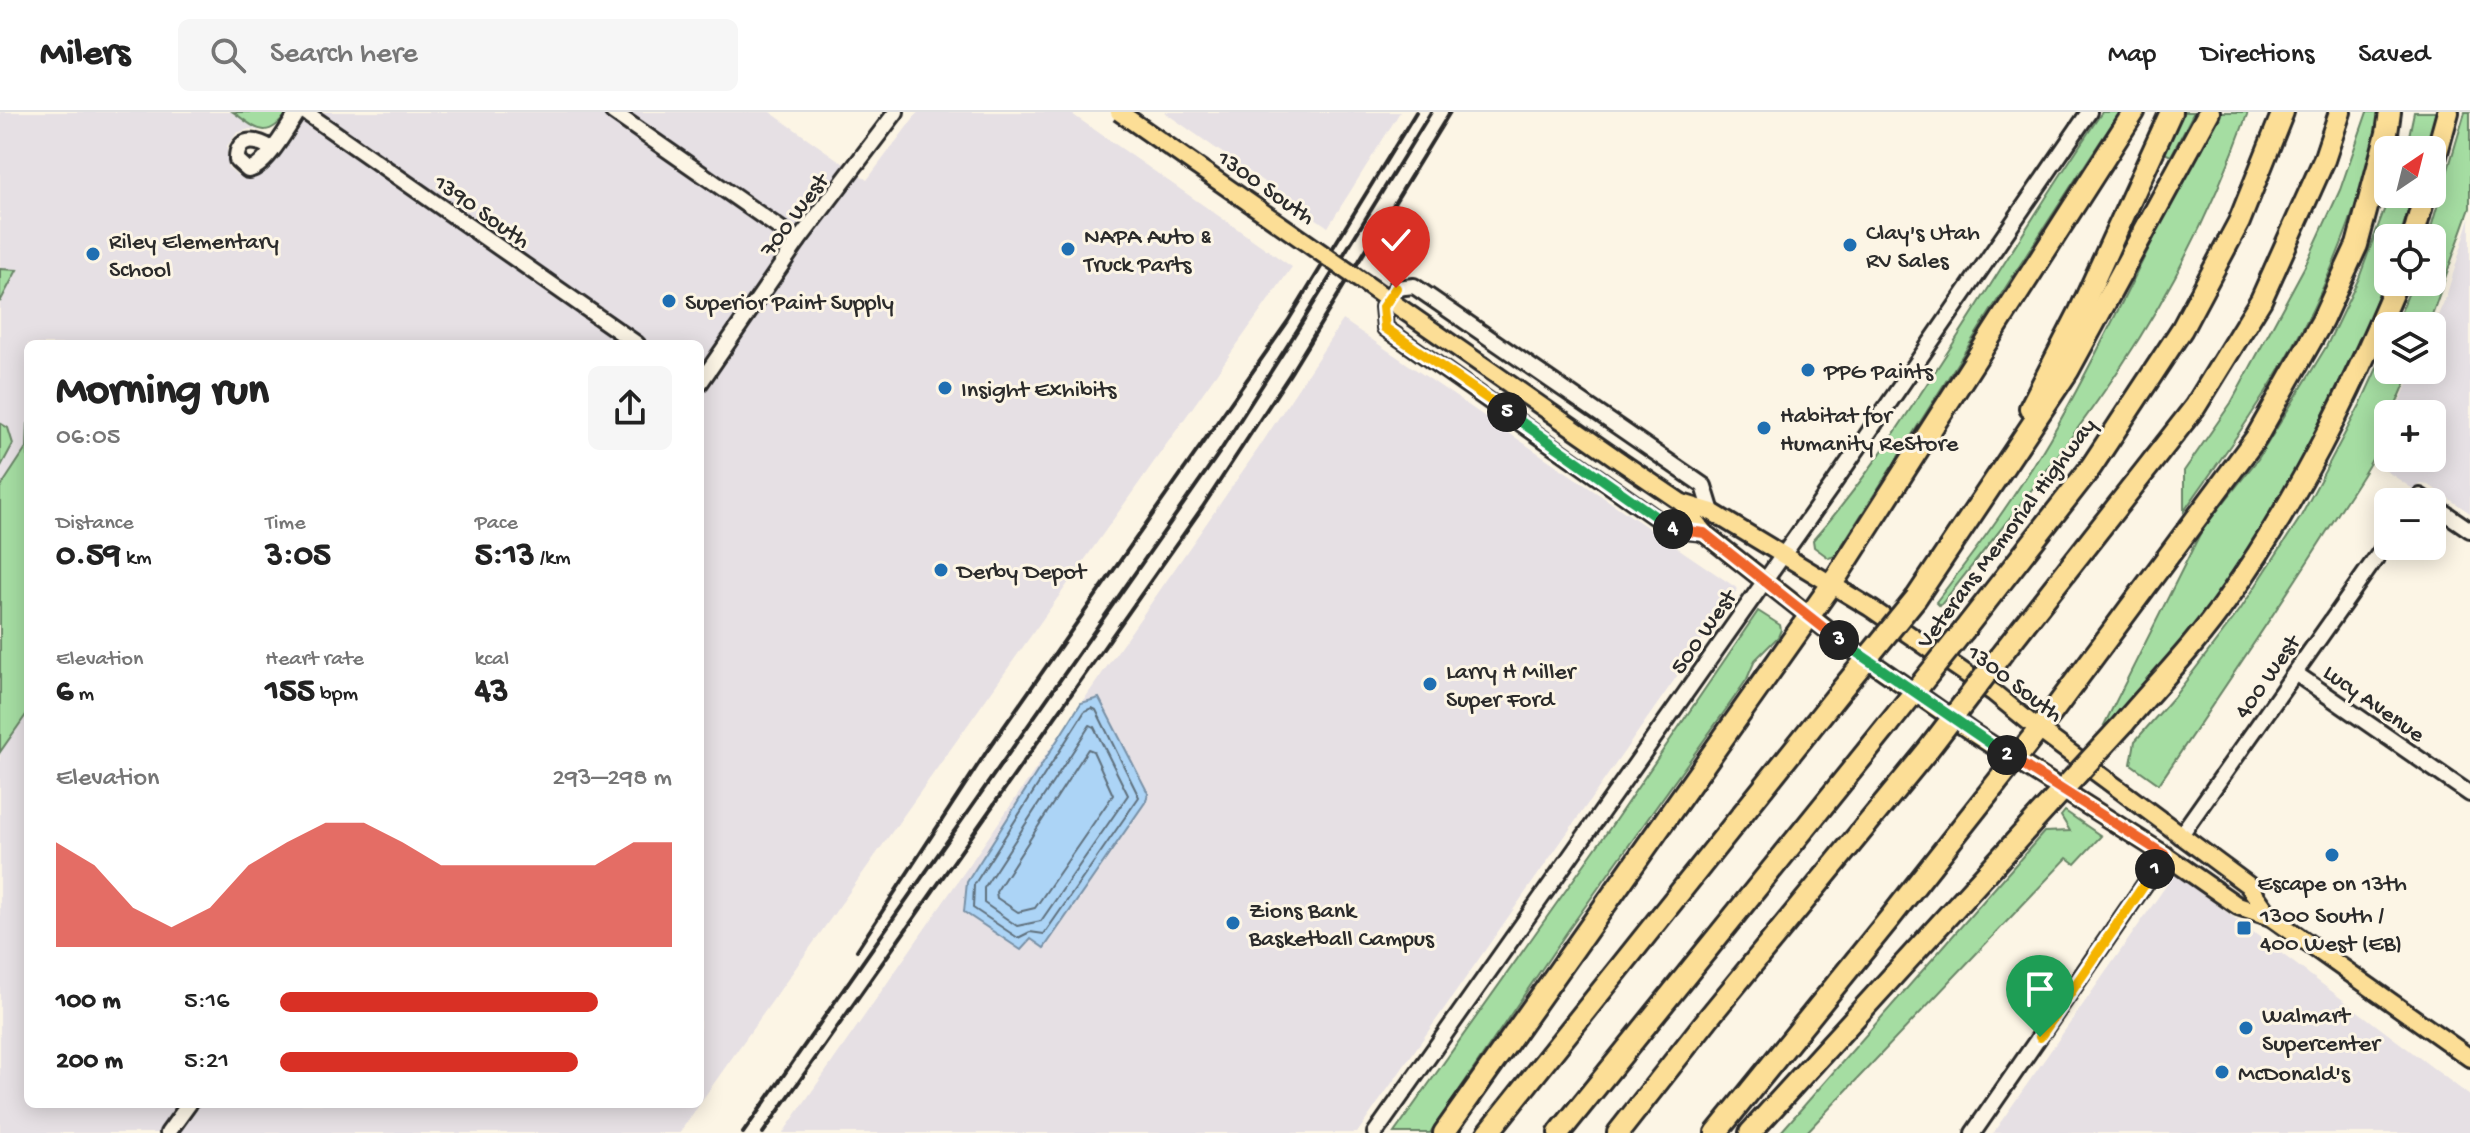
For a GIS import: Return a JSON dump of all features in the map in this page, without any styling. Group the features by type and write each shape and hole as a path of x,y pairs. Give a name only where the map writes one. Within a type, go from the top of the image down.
{"highway":[{"path":"1444,1133 1832,584 2134,112"},
{"path":"1983,501 2002,456 2080,311 2171,112"},
{"path":"1488,1133 1916,598 2068,371 2209,112"},
{"name":"Veterans Memorial Highway","path":"1559,1133 1889,724 2091,467 2182,329 2239,222 2283,112"},
{"path":"1618,1133 1927,751 2195,407 2261,300 2324,160 2340,112"},
{"path":"1716,1133 2015,759 2256,438 2322,321 2357,245 2390,112"},
{"path":"2441,136 2448,112"},
{"path":"1750,1133 2124,723 2225,603 2287,509 2330,431 2391,296"},
{"path":"1629,1133 1710,1016"}],"main road":[{"name":"1300 South","path":"1119,112 1682,503 1712,512 1832,584 1994,693 2248,885 2271,917"},
{"name":"1300 South","path":"1682,503 1704,533 1857,653 2238,906 2271,917 2470,1058"},
{"path":"2165,855 2194,863 2244,898 2259,899"}],"street":[{"path":"272,149 298,112"},
{"name":"1390 South","path":"305,112 631,340"},
{"path":"613,112 798,241"},
{"name":"700 West","path":"704,377 798,241 896,112"},
{"name":"500 West","path":"1375,1133 2089,112"},
{"name":"1300 South","path":"1704,533 1673,530 1385,328 1383,307 1396,288 1414,286 1704,486 1712,512"},
{"path":"2446,515 2470,530"},
{"name":"400 West","path":"2180,836 2375,560"},
{"name":"Lucy Avenue","path":"2295,673 2470,794"},
{"path":"1973,1133 2165,855"},
{"path":"168,1133 186,1108"}],"shaded area":[{"path":"0,112 233,112 260,131 250,129 237,133 227,146 228,167 246,178 261,175 307,112 770,112 867,180 918,112 1069,112 1292,267 704,1097 704,340 24,340 24,1108 697,1108 679,1133 0,1133"},
{"path":"1164,112 1400,112 1328,227"},
{"path":"2470,218 2470,513 2446,497 2446,488 2421,484 2412,488 2388,472 2446,472 2446,400 2400,400 2408,384 2446,384 2446,312 2439,312"},
{"path":"1343,320 1738,589 1357,1133 783,1133 1258,449"},
{"name":"Walmart Supercenter","path":"2175,873 2470,1096 2470,1133 1993,1133"}],"green space":[{"path":"233,112 288,112 274,127 262,130"},
{"path":"2102,112 2120,112 1835,556 1829,558 1814,547 1813,540 1892,437"},
{"path":"2181,112 2194,112 2171,156 2162,152"},
{"path":"2220,112 2248,112 2207,211 2158,307 2077,429 1940,606 1936,602 2000,516 2057,426"},
{"path":"2367,112 2384,112 2339,250 2302,330 2246,422 2184,511 2184,471 2231,403 2305,266 2340,190"},
{"path":"2414,112 2437,112 2431,136 2409,136"},
{"path":"2465,112 2470,112 2470,208 2446,275 2446,224 2432,224 2437,208 2446,208 2446,177"},
{"path":"2385,208 2409,208 2404,224 2379,224"},
{"path":"2374,237 2374,296 2378,296 2292,479 2255,540 2185,639 2111,727 2104,725 2202,530 2258,459 2326,347 2359,278"},
{"path":"0,269 17,270 0,302"},
{"path":"2407,296 2439,296 2433,312 2401,312"},
{"path":"2374,374 2374,384 2405,384 2398,400 2374,400 2374,455 2361,478 2159,784 2131,764 2135,741 2173,698 2240,610 2300,518"},
{"path":"0,423 8,428 13,444 0,468"},
{"path":"24,452 24,718 0,752 0,488"},
{"path":"1758,611 1780,625 1778,637 1755,660 1747,679 1569,929 1430,1133 1394,1133 1610,828"},
{"path":"2065,811 2101,836 2075,864 2067,858 1806,1133 1780,1133 2044,832 2070,831 2061,816"}],"water":[{"path":"1099,698 1148,793 1146,801 1044,948 1031,939 1021,950 964,912 967,882 1081,703"}],"railway":[{"path":"857,950 987,751 1288,321 1416,112"},
{"path":"743,1133 1219,453 1431,112"},
{"path":"763,1133 1202,508 1290,374 1450,112"}],"place":[{"name":"Clay's Utah RV Sales","path":"1850,245"},
{"name":"NAPA Auto & Truck Parts","path":"1068,249"},
{"name":"Riley Elementary School","path":"93,254"},
{"name":"Superior Paint Supply","path":"669,301"},
{"name":"PPG Paints","path":"1808,370"},
{"name":"Insight Exhibits","path":"945,388"},
{"name":"Habitat for Humanity ReStore","path":"1764,428"},
{"name":"Derby Depot","path":"941,570"},
{"name":"Larry H Miller Super Ford","path":"1430,684"},
{"name":"Escape on 13th","path":"2332,855"},
{"name":"Zions Bank Basketball Campus","path":"1233,923"},
{"name":"1300 South / 400 West (EB)","path":"2244,928"},
{"name":"Walmart Supercenter","path":"2246,1028"},
{"name":"McDonald's","path":"2222,1072"}],"route":[{"path":"1396,288 1383,307 1385,328 1673,530 1704,533 1845,644 1973,733 2165,855 2040,1037"}]}
